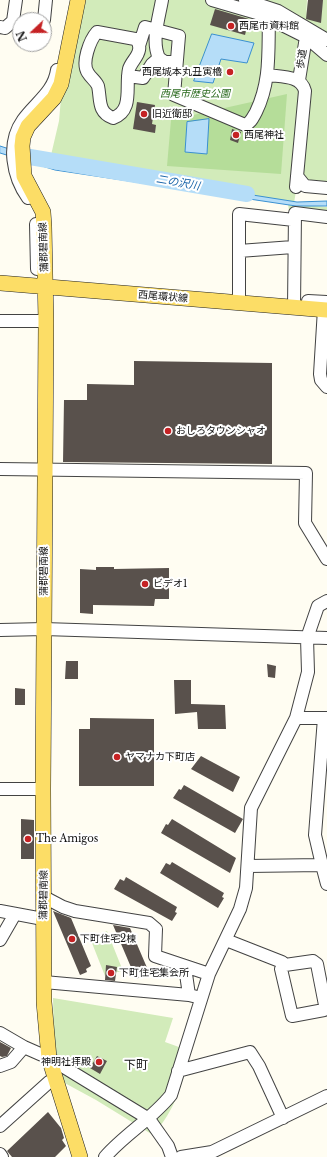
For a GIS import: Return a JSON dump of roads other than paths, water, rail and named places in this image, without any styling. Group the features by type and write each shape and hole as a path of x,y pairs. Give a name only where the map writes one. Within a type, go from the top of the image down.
{"main road":[{"name":"蒲郡碧南線","path":"78,0 61,84 54,98 28,126 23,137 22,146 24,176 43,212 46,287 43,789 44,982 49,1058 80,1157"},
{"name":"西尾環状線","path":"0,283 326,307"}],"street":[{"path":"0,27 5,28 13,21 16,0"},
{"path":"45,12 46,0"},
{"path":"37,269 36,210 18,182 14,170 14,141 22,121 48,92 56,79 71,0"},
{"path":"27,146 33,131 54,109 65,90 84,0"},
{"path":"162,0 156,29 156,47 159,58 165,62 175,62"},
{"path":"212,0 269,18 306,37 327,56"},
{"path":"231,0 271,14 310,34 327,49"},
{"path":"246,0 278,11 327,40"},
{"path":"139,46 135,39 106,32 97,32 89,47 86,64 87,72 97,84 100,103 103,112 107,116 113,118 118,116 127,104 128,76 130,67 139,50 145,27 178,36 175,62 174,95 245,125 250,123 263,98 268,75 269,18"},
{"name":"歩道","path":"299,80 306,37"},
{"path":"128,76 143,78 152,64 159,58"},
{"path":"268,75 299,80 303,84 305,91 297,181 305,186 327,188"},
{"path":"243,300 239,251 239,214 294,219 327,224"},
{"path":"294,219 327,217"},
{"path":"294,219 294,304"},
{"path":"239,251 293,247"},
{"path":"326,307 320,374 321,380 327,388"},
{"path":"0,321 46,321"},
{"path":"0,469 306,473 305,523 327,559"},
{"path":"105,1157 123,1138 159,1111 171,1095 209,974 240,909 246,888 251,808 296,718 308,672 307,638 318,606 327,601"},
{"path":"0,630 44,629 327,638"},
{"path":"296,718 325,718 315,835 327,884"},
{"path":"0,789 43,789"},
{"path":"248,866 322,865"},
{"path":"44,897 63,907 75,911 149,923 156,929 155,956 209,974"},
{"path":"0,911 43,920"},
{"path":"0,940 15,914"},
{"path":"226,940 282,962 284,965"},
{"path":"313,961 317,964 325,1005 324,1010 292,1016 281,969 284,965 313,961"},
{"path":"186,967 189,995"},
{"path":"44,982 189,995 201,998"},
{"path":"0,1033 24,1047 49,1058 149,1119 168,1146 172,1157"},
{"path":"0,1066 2,1067 11,1062 24,1047"},
{"path":"178,1071 250,1052 259,1066 283,1118"},
{"path":"0,1126 49,1082 56,1081"},
{"path":"181,1157 211,1155 327,1096"}],"water":[{"path":"212,34 254,43 247,63 221,59 213,83 194,81"},
{"path":"209,119 207,154 185,152 187,122"},
{"name":"二の沢川","path":"0,146 56,164 297,202 327,201 327,206 296,206 55,170 0,153"}],"waterway":[{"name":"二の沢川","path":"30,157 247,194"}],"place":[{"name":"西尾市資料館","path":"231,26"},
{"name":"西尾城本丸丑寅櫓","path":"230,72"},
{"name":"旧近衛邸","path":"144,114"},
{"name":"西尾神社","path":"236,135"},
{"name":"おしろタウンシャオ","path":"168,431"},
{"name":"ビデオ1","path":"145,584"},
{"name":"ヤマナカ下町店","path":"117,757"},
{"name":"The Amigos","path":"28,839"},
{"name":"下町住宅2棟","path":"72,939"},
{"name":"下町住宅集会所","path":"111,973"},
{"name":"神明社拝殿","path":"99,1062"}],"district":[{"name":"下町","path":"136,1066"}],"park label":[{"name":"西尾市歴史公園","path":"195,94"}]}
